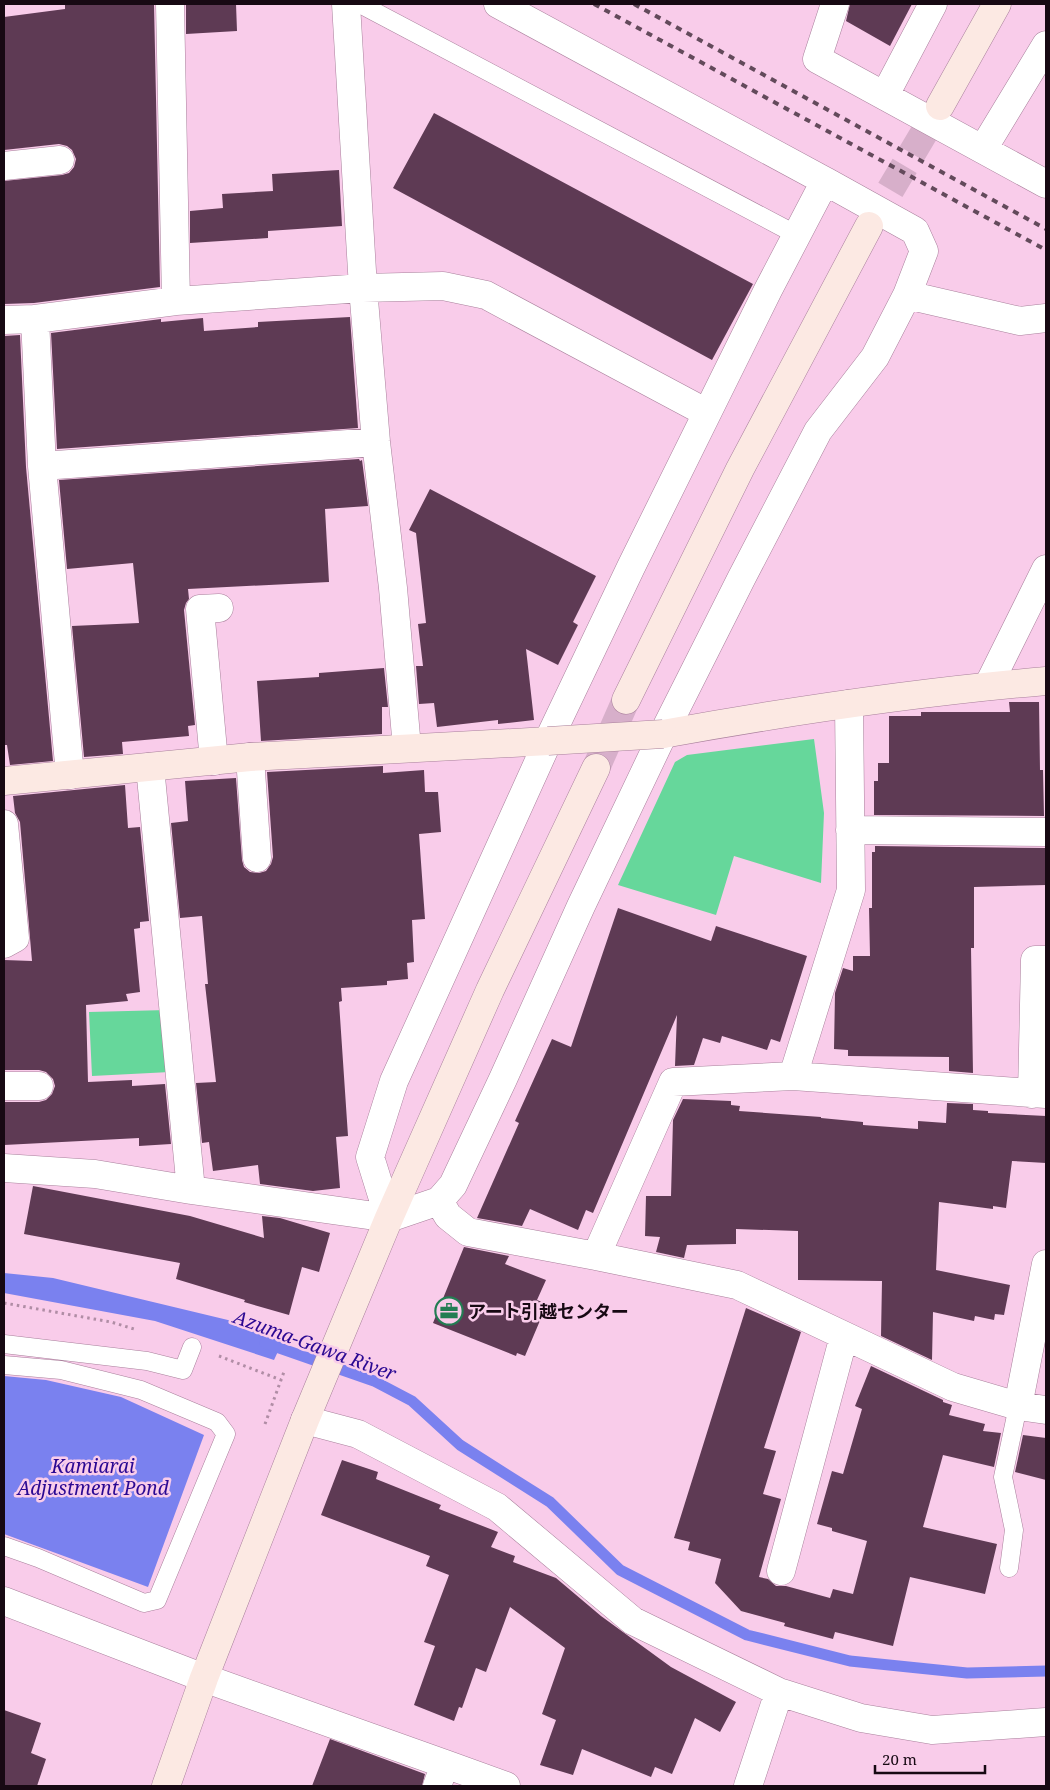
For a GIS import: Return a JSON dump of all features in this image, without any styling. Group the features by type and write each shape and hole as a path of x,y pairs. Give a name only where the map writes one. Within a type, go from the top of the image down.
{"street":[{"path":"170,4 176,301"},
{"path":"346,4 363,288 376,442 393,588 408,748"},
{"path":"4,1168 96,1174 191,1190 390,1218 439,1201 453,1185 585,897 663,734 741,579 818,431 875,357 907,295 924,251 915,231 498,4"},
{"path":"834,4 817,59 1046,184"},
{"path":"885,95 933,4"},
{"path":"940,106 997,4"},
{"path":"982,149 1046,46"},
{"path":"4,166 60,160"},
{"path":"390,1218 370,1158 394,1081 548,741 631,567 825,181"},
{"path":"626,700 740,469 869,226"},
{"path":"4,320 35,319 176,301 363,288 443,286 486,295 707,413"},
{"path":"907,295 1020,321 1046,318"},
{"path":"35,319 42,466 70,775"},
{"path":"42,466 376,442"},
{"path":"988,686 1046,569"},
{"path":"214,761 200,609 219,608"},
{"path":"4,781 250,757 663,734 849,704 988,686 1046,681"},
{"path":"793,1076 850,890 849,704"},
{"path":"250,757 257,858"},
{"path":"150,767 191,1190"},
{"path":"166,1786 204,1678 305,1420 390,1218 490,990 596,768"},
{"path":"4,824 15,938 4,944"},
{"path":"850,830 1046,832"},
{"path":"596,1256 673,1082 793,1076 1039,1094 1035,960 1046,960"},
{"path":"4,1086 38,1086"},
{"path":"439,1201 448,1216 468,1232 737,1285 953,1387 1018,1406 1046,1410"},
{"path":"1018,1406 1046,1264"},
{"path":"781,1571 844,1336"},
{"path":"305,1420 358,1434 497,1507 633,1621 779,1692 861,1718 932,1730 1046,1722"},
{"path":"4,1601 204,1678 441,1775 506,1786"},
{"path":"748,1786 779,1692"}],"lane":[{"path":"360,4 797,235"},
{"path":"4,1344 147,1361 183,1370 192,1347"},
{"path":"4,1365 61,1370 141,1390 216,1422 226,1434 157,1600 144,1603 38,1558 4,1546"},
{"path":"1009,1568 1014,1530 1003,1477 1018,1406"}],"green space":[{"path":"814,739 824,813 821,883 734,856 716,915 618,885 675,762 687,755"},
{"path":"167,1010 170,1072 92,1076 89,1012"}],"water":[{"path":"4,1273 53,1278 286,1334 274,1360 155,1321 4,1293"},
{"name":"Kamiarai Adjustment Pond","path":"4,1376 46,1380 121,1397 204,1435 148,1587 4,1534"}],"building":[{"path":"65,4 154,4 160,287 34,303 4,304 4,181 69,173 74,167 76,159 72,150 67,146 59,144 4,150 4,17 65,9"},
{"path":"186,4 236,4 237,31 186,34"},
{"path":"850,4 912,4 890,46 846,21"},
{"path":"434,113 753,284 712,360 393,188"},
{"path":"339,170 342,226 268,231 268,238 190,243 190,211 223,208 222,194 273,191 272,174"},
{"path":"350,317 358,428 57,449 51,333 161,319 161,322 203,318 204,331 258,327 258,322"},
{"path":"20,335 26,467 53,761 10,765 7,745 4,745 4,336"},
{"path":"359,459 360,461 362,460 368,506 325,509 329,582 188,589 189,599 184,610 195,725 188,726 189,736 122,742 123,754 84,757 72,626 139,623 133,563 67,569 59,480"},
{"path":"430,489 596,576 573,622 578,625 558,665 526,649 534,720 498,724 498,720 437,727 434,703 419,704 416,666 423,666 418,624 426,623 416,533 409,530"},
{"path":"384,668 388,707 382,707 382,734 261,741 257,681 319,677 319,673"},
{"path":"1009,702 1039,702 1040,770 1043,770 1044,816 874,815 874,781 878,781 878,763 889,763 889,716 921,716 921,712 1010,712"},
{"path":"383,766 383,773 424,770 425,792 438,792 441,832 419,834 425,919 412,920 414,962 407,963 408,979 387,981 387,985 341,988 342,1001 339,1002 348,1136 336,1137 340,1188 313,1191 260,1184 258,1165 213,1171 209,1142 202,1143 196,1083 216,1082 205,984 208,984 202,916 180,918 171,823 188,821 185,781 236,778 242,860 244,867 250,872 259,873 266,871 273,857 267,772"},
{"path":"125,785 128,828 140,827 149,921 140,922 140,928 134,929 140,992 126,994 128,1001 86,1005 88,1082 132,1080 132,1086 165,1084 171,1144 139,1146 139,1138 4,1145 4,1102 39,1102 46,1100 52,1094 55,1086 53,1079 46,1072 39,1070 4,1070 4,960 32,961 20,822 15,813 13,796"},
{"path":"875,846 1046,848 1046,885 974,887 974,948 971,948 973,1073 949,1071 949,1057 848,1056 848,1050 834,1049 835,993 843,968 853,971 853,956 870,956 869,908 872,908 872,852 875,852"},
{"path":"618,908 711,941 716,926 807,956 780,1042 771,1039 767,1050 722,1036 720,1043 703,1038 694,1065 675,1066 677,1015 593,1213 586,1210 578,1230 530,1209 522,1226 477,1218 519,1123 515,1121 552,1039 571,1047"},
{"path":"683,1099 731,1101 731,1105 740,1106 739,1111 821,1117 863,1122 863,1125 918,1129 918,1121 946,1123 947,1103 973,1104 973,1110 988,1111 988,1113 1046,1116 1046,1163 1012,1161 1006,1208 993,1206 993,1209 939,1202 936,1270 1010,1285 1004,1315 995,1314 994,1320 975,1316 974,1321 933,1312 932,1360 881,1336 882,1281 798,1280 798,1231 736,1229 736,1244 687,1245 684,1258 656,1252 660,1237 645,1236 646,1196 671,1196 673,1120"},
{"path":"33,1186 190,1216 264,1238 262,1216 280,1218 330,1233 319,1272 302,1267 289,1315 176,1279 180,1263 24,1234"},
{"path":"464,1247 509,1256 505,1264 546,1280 537,1300 547,1304 525,1356 517,1353 516,1356 433,1323"},
{"path":"746,1308 801,1332 764,1448 776,1451 763,1494 781,1499 759,1577 768,1579 776,1586 786,1586 830,1598 833,1589 853,1594 867,1541 832,1531 832,1528 817,1524 832,1471 843,1474 862,1409 855,1406 871,1366 952,1405 949,1415 985,1424 983,1431 1001,1433 994,1467 943,1455 923,1527 997,1544 985,1594 910,1577 893,1646 835,1632 833,1639 784,1626 785,1623 741,1611 715,1583 721,1559 688,1550 690,1542 674,1538"},
{"path":"1023,1435 1046,1438 1046,1480 1015,1472"},
{"path":"342,1460 378,1472 376,1479 441,1505 439,1509 498,1532 491,1547 515,1556 513,1562 556,1578 601,1616 671,1667 736,1702 720,1732 695,1718 672,1774 655,1767 651,1777 582,1749 573,1775 540,1765 556,1720 542,1714 565,1648 510,1607 486,1672 476,1668 462,1708 459,1707 454,1721 414,1705 435,1646 424,1642 449,1575 426,1566 430,1556 321,1515"},
{"path":"4,1710 41,1723 31,1753 46,1759 37,1786 4,1786"},
{"path":"330,1739 425,1774 422,1786 312,1786"}],"waterway":[{"name":"Azuma-Gawa River","path":"265,1343 374,1381 412,1401 460,1445 550,1502 620,1570 747,1635 850,1661 967,1673 1046,1671"}],"tunnel":[{"path":"869,226 940,106"},
{"path":"596,768 626,700"}],"railway":[{"path":"594,4 1046,250"},
{"path":"634,4 1046,229"}],"place":[{"name":"アート引越センター","path":"449,1311"}]}
